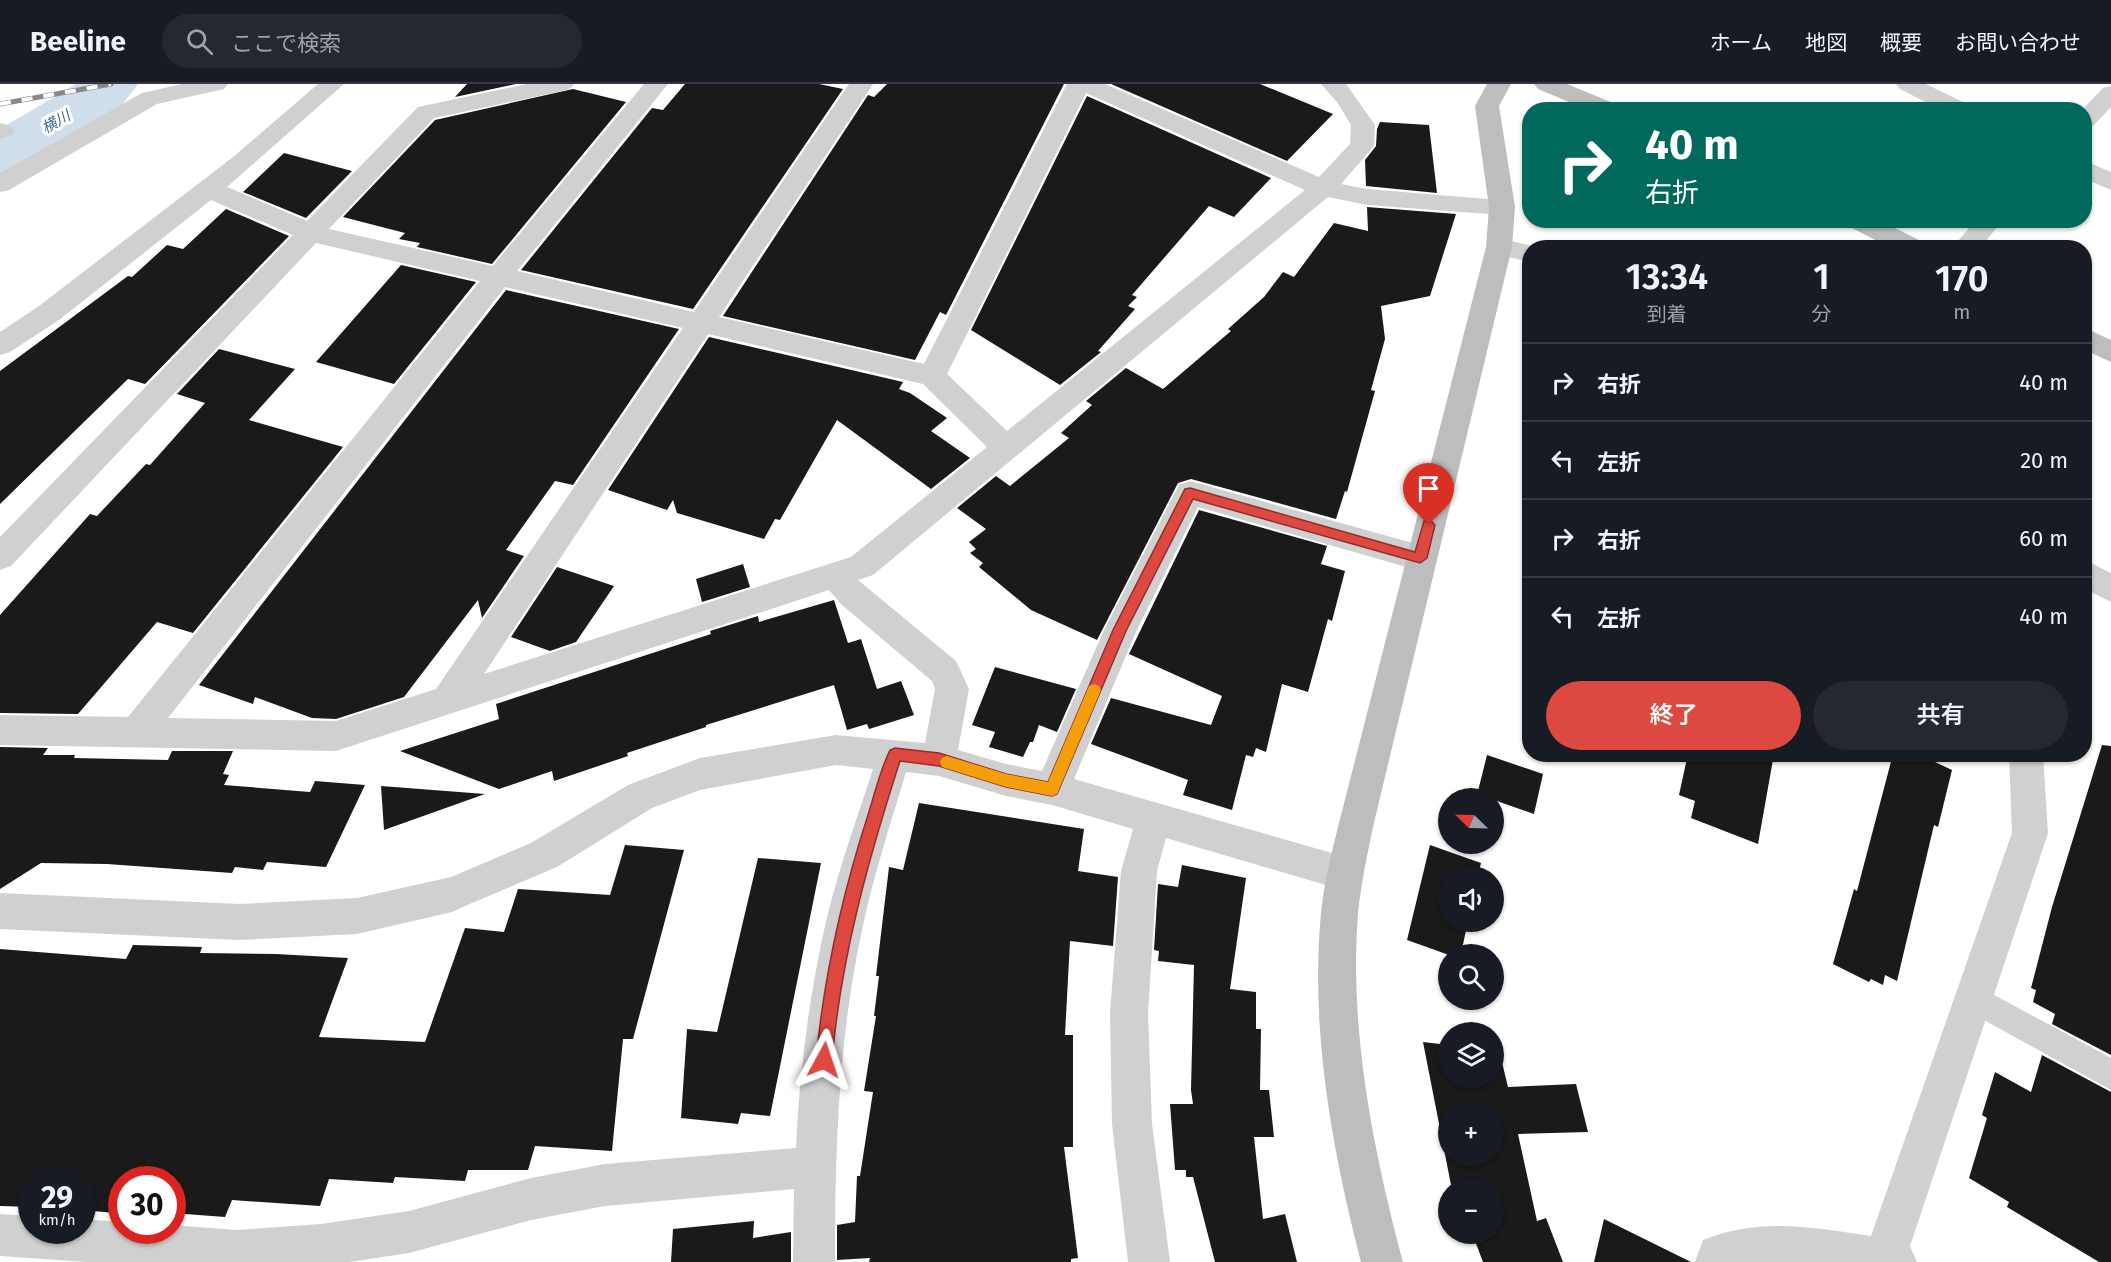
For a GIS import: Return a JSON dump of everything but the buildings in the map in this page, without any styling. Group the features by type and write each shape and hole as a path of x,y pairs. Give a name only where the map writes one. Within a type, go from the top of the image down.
{"street":[{"path":"0,184 150,98 216,84"},
{"path":"0,345 49,313 208,189 333,84"},
{"path":"0,558 426,112 562,84"},
{"path":"136,732 656,84"},
{"path":"447,702 861,84"},
{"path":"932,376 1079,84"},
{"path":"1085,84 1323,188 1367,198 1502,207"},
{"path":"0,730 336,736 862,566 1323,188 1362,147 1363,125 1346,98 1333,84"},
{"path":"1382,1262 1364,1194 1345,1087 1338,1005 1338,947 1346,874 1420,558 1499,247 1502,207 1487,106 1499,84"},
{"path":"1546,84 1590,102"},
{"path":"1908,84 1945,102"},
{"path":"2092,113 2111,93"},
{"path":"2092,172 2111,182"},
{"path":"208,189 311,233 932,376 1006,449"},
{"path":"1873,228 1898,240"},
{"path":"1972,240 1984,228"},
{"path":"1499,247 1522,251"},
{"path":"2092,342 2111,352"},
{"path":"1052,789 1120,630 1190,493 1420,558"},
{"path":"835,575 853,596 944,671 952,689 939,760"},
{"path":"2092,577 2111,589"},
{"path":"0,911 239,922 357,916 452,894 544,855 640,796 700,774 836,750 939,760 1006,780 1052,789 1346,874"},
{"path":"814,1262 814,1167 828,1018 842,935 863,851 895,754"},
{"path":"1716,1262 1718,1255 1758,1248 1799,1246 1890,1261 1972,998 2030,833 2026,762"},
{"path":"1149,1262 1132,1124 1129,1013 1139,871 1153,819"},
{"path":"0,1235 237,1251 321,1245 409,1232 531,1199 605,1185 814,1167"}],"lane":[{"path":"1972,998 2111,1075"}],"waterway":[{"name":"横川","path":"0,155 95,100 108,84"}],"railway":[{"path":"0,104 111,84"}],"slow traffic":[{"path":"947,762 1006,780 1052,789 1094,690"}],"route":[{"path":"824,1060 828,1018 842,935 863,851 895,754 939,760 1006,780 1052,789 1120,630 1190,493 1420,558 1429,525"}]}
